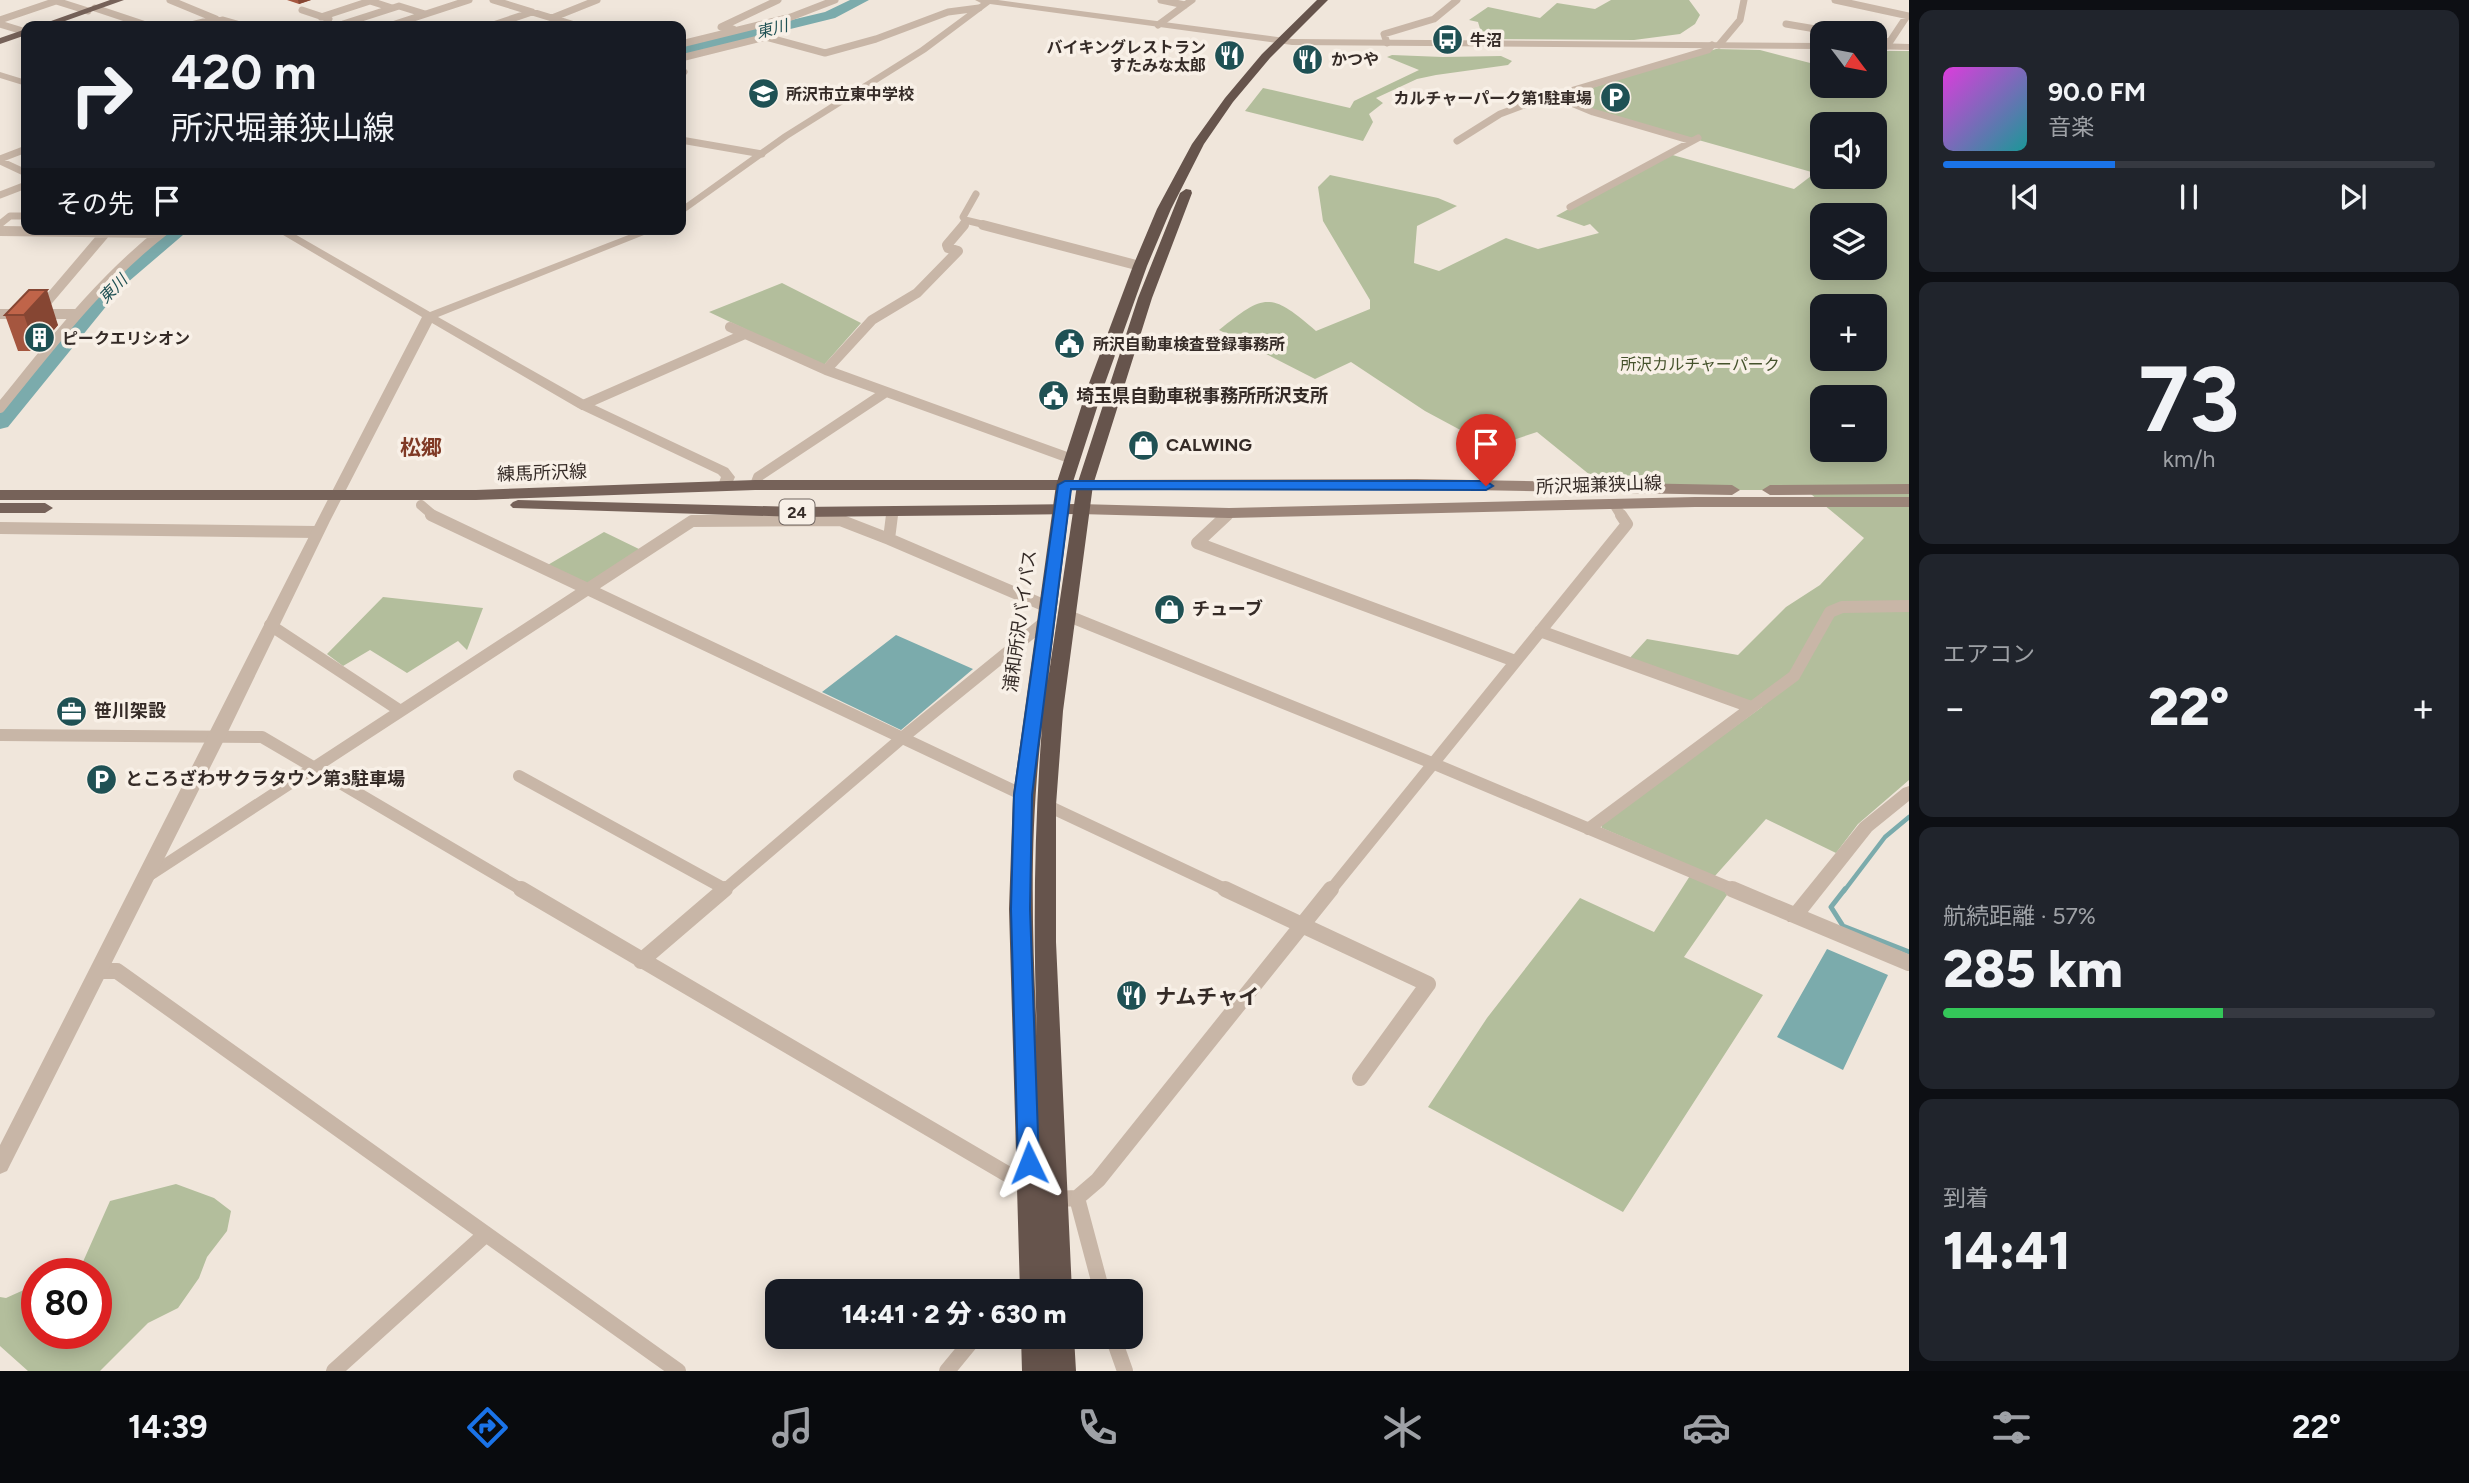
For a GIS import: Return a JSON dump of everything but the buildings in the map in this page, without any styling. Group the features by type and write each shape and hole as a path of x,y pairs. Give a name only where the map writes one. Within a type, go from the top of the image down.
{"highway":[{"name":"浦和所沢バイパス","path":"1070,510 1065,485 1072,459 1140,266 1164,209 1198,144 1229,100 1323,0"},
{"name":"浦和所沢バイパス","path":"1034,1279 1020,909 1023,795 1070,510 1084,485 1115,387 1180,205 1211,146 1285,42"},
{"name":"浦和所沢バイパス","path":"1053,614 1053,711 1046,805 1045,942 1052,1199 1057,1279"},
{"path":"1035,1349 1036,1371"},
{"path":"1061,1349 1062,1371"}],"main road":[{"path":"57,21 119,0"},
{"path":"0,41 21,34"},
{"name":"所沢堀兼狭山線","path":"1084,485 1416,484 1653,490 1909,489"},
{"name":"練馬所沢線","path":"0,508 335,501 725,485 1084,485"},
{"name":"練馬所沢線","path":"0,495 421,505 516,504 707,511 1070,510"},
{"name":"所沢堀兼狭山線","path":"1070,510 1229,513 1614,503 1909,502"}],"street":[{"path":"170,0 216,19 208,21"},
{"path":"408,0 427,14"},
{"path":"405,21 469,0"},
{"path":"494,0 562,21"},
{"path":"506,4 518,0"},
{"path":"551,21 597,0"},
{"path":"740,31 721,27 778,0"},
{"path":"686,43 792,17 835,0"},
{"path":"1161,0 1188,2"},
{"path":"1387,43 1384,34 1434,19 1457,0"},
{"path":"1457,141 1500,114 1708,50 1733,34 1741,23 1744,0"},
{"path":"1835,0 1908,16 1888,44 1909,47"},
{"path":"0,22 55,1 132,21"},
{"path":"321,17 370,1 392,8"},
{"path":"686,57 766,37 825,52 876,39 948,12 984,2 1285,42 1810,46"},
{"path":"686,208 762,154 911,58 984,2"},
{"path":"1158,25 1188,2"},
{"path":"357,21 399,6 427,14"},
{"path":"302,10 334,21"},
{"path":"505,21 532,12"},
{"path":"0,22 21,30"},
{"path":"1786,24 1810,28"},
{"path":"0,75 21,81"},
{"path":"1557,97 1593,112 1695,139 1570,207"},
{"path":"686,140 762,154"},
{"path":"0,160 21,151"},
{"path":"0,160 21,170"},
{"path":"0,195 21,187"},
{"path":"826,370 872,320 916,293 958,251 948,248 947,245 966,222 963,217 976,194"},
{"path":"0,224 10,216 21,216"},
{"path":"965,220 1140,266"},
{"path":"0,231 21,231"},
{"path":"37,314 103,235"},
{"path":"0,408 77,314 160,235"},
{"path":"288,235 583,405 723,471 728,477 725,485"},
{"path":"0,1165 218,736 317,532 429,316 638,235"},
{"path":"0,314 77,314"},
{"path":"730,327 826,370 1072,459"},
{"path":"583,405 745,334"},
{"path":"755,485 758,477 886,392"},
{"path":"0,735 262,737 1030,1187 1052,1199 1077,1198 1098,1181 1432,763 1628,524 1614,503"},
{"path":"421,505 429,514 583,590 1023,795"},
{"path":"889,539 893,511"},
{"path":"1229,513 1197,543 1515,661"},
{"path":"146,877 692,521 840,520 889,539 1053,614 1432,763 1909,963"},
{"path":"0,528 317,532"},
{"path":"1588,829 1794,676 1830,612 1842,607 1909,606"},
{"path":"641,961 902,738 1053,614"},
{"path":"271,625 400,710"},
{"path":"1540,631 1751,707"},
{"path":"519,775 725,889"},
{"path":"1794,917 1866,827 1909,792"},
{"path":"1046,805 1428,984 1360,1078"},
{"path":"99,971 117,971 678,1371"},
{"path":"1077,1198 1099,1279"},
{"path":"334,1371 486,1234"},
{"path":"947,1371 965,1349"},
{"path":"1118,1349 1125,1371"}],"green space":[{"path":"1611,0 1689,0 1700,15 1695,24 1680,34 1634,40 1483,39 1478,22 1469,20 1488,7 1540,18 1557,3 1595,9"},
{"name":"所沢カルチャーパーク","path":"1716,49 1760,50 1810,63 1810,98 1887,98 1887,51 1909,51 1909,780 1858,824 1836,853 1766,819 1714,877 1727,895 1684,957 1763,995 1623,1212 1428,1107 1487,1018 1580,898 1654,932 1695,868 1602,828 1601,823 1762,707 1628,660 1647,639 1738,655 1786,607 1820,585 1864,538 1806,490 1652,490 1590,475 1537,432 1492,447 1425,411 1351,362 1315,379 1219,330 1247,309 1267,302 1288,309 1316,331 1370,309 1370,300 1323,221 1318,187 1330,175 1438,198 1457,206 1417,226 1414,263 1439,271 1506,238 1538,249 1599,233 1590,224 1584,226 1556,216 1669,154 1794,189 1810,177 1810,189 1887,189 1887,112 1810,112 1810,172 1592,110 1566,98"},
{"path":"1501,56 1512,61 1508,65 1417,79 1376,98 1383,103 1369,114 1373,122 1363,141 1245,111 1263,88 1350,108 1354,101 1419,70 1387,57"},
{"path":"782,283 861,323 823,366 709,312"},
{"path":"604,532 641,550 584,586 546,566"},
{"path":"383,597 483,608 467,650 458,641 407,673 370,650 343,666 327,654"},
{"path":"176,1184 214,1198 231,1211 227,1231 207,1257 199,1278 178,1308 148,1323 100,1371 28,1371 0,1346 0,1297 6,1298 21,1291 21,1349 112,1349 112,1258 85,1258 110,1201"}],"water":[{"path":"896,635 973,669 901,730 822,692"},
{"path":"1827,949 1888,975 1843,1070 1777,1037"}],"waterway":[{"name":"東川","path":"686,50 830,15 862,0"},
{"name":"東川","path":"0,422 114,284 174,235"},
{"path":"1844,891 1885,837 1909,817"},
{"path":"1845,889 1831,907 1843,926 1909,952"}],"place":[{"name":"牛沼","path":"1447,40"},
{"name":"バイキングレストラン すたみな太郎","path":"1229,56"},
{"name":"かつや","path":"1308,59"},
{"name":"所沢市立東中学校","path":"763,94"},
{"name":"カルチャーパーク第1駐車場","path":"1615,98"},
{"name":"ピークエリシオン","path":"39,338"},
{"name":"所沢自動車検査登録事務所","path":"1070,344"},
{"name":"埼玉県自動車税事務所所沢支所","path":"1053,396"},
{"name":"CALWING","path":"1143,445"},
{"name":"チューブ","path":"1169,609"},
{"name":"笹川架設","path":"71,711"},
{"name":"ところざわサクラタウン第3駐車場","path":"102,779"},
{"name":"ナムチャイ","path":"1132,996"}],"district":[{"name":"松郷","path":"421,447"}],"route":[{"path":"1029,1163 1020,909 1023,795 1065,485 1486,486"}]}
